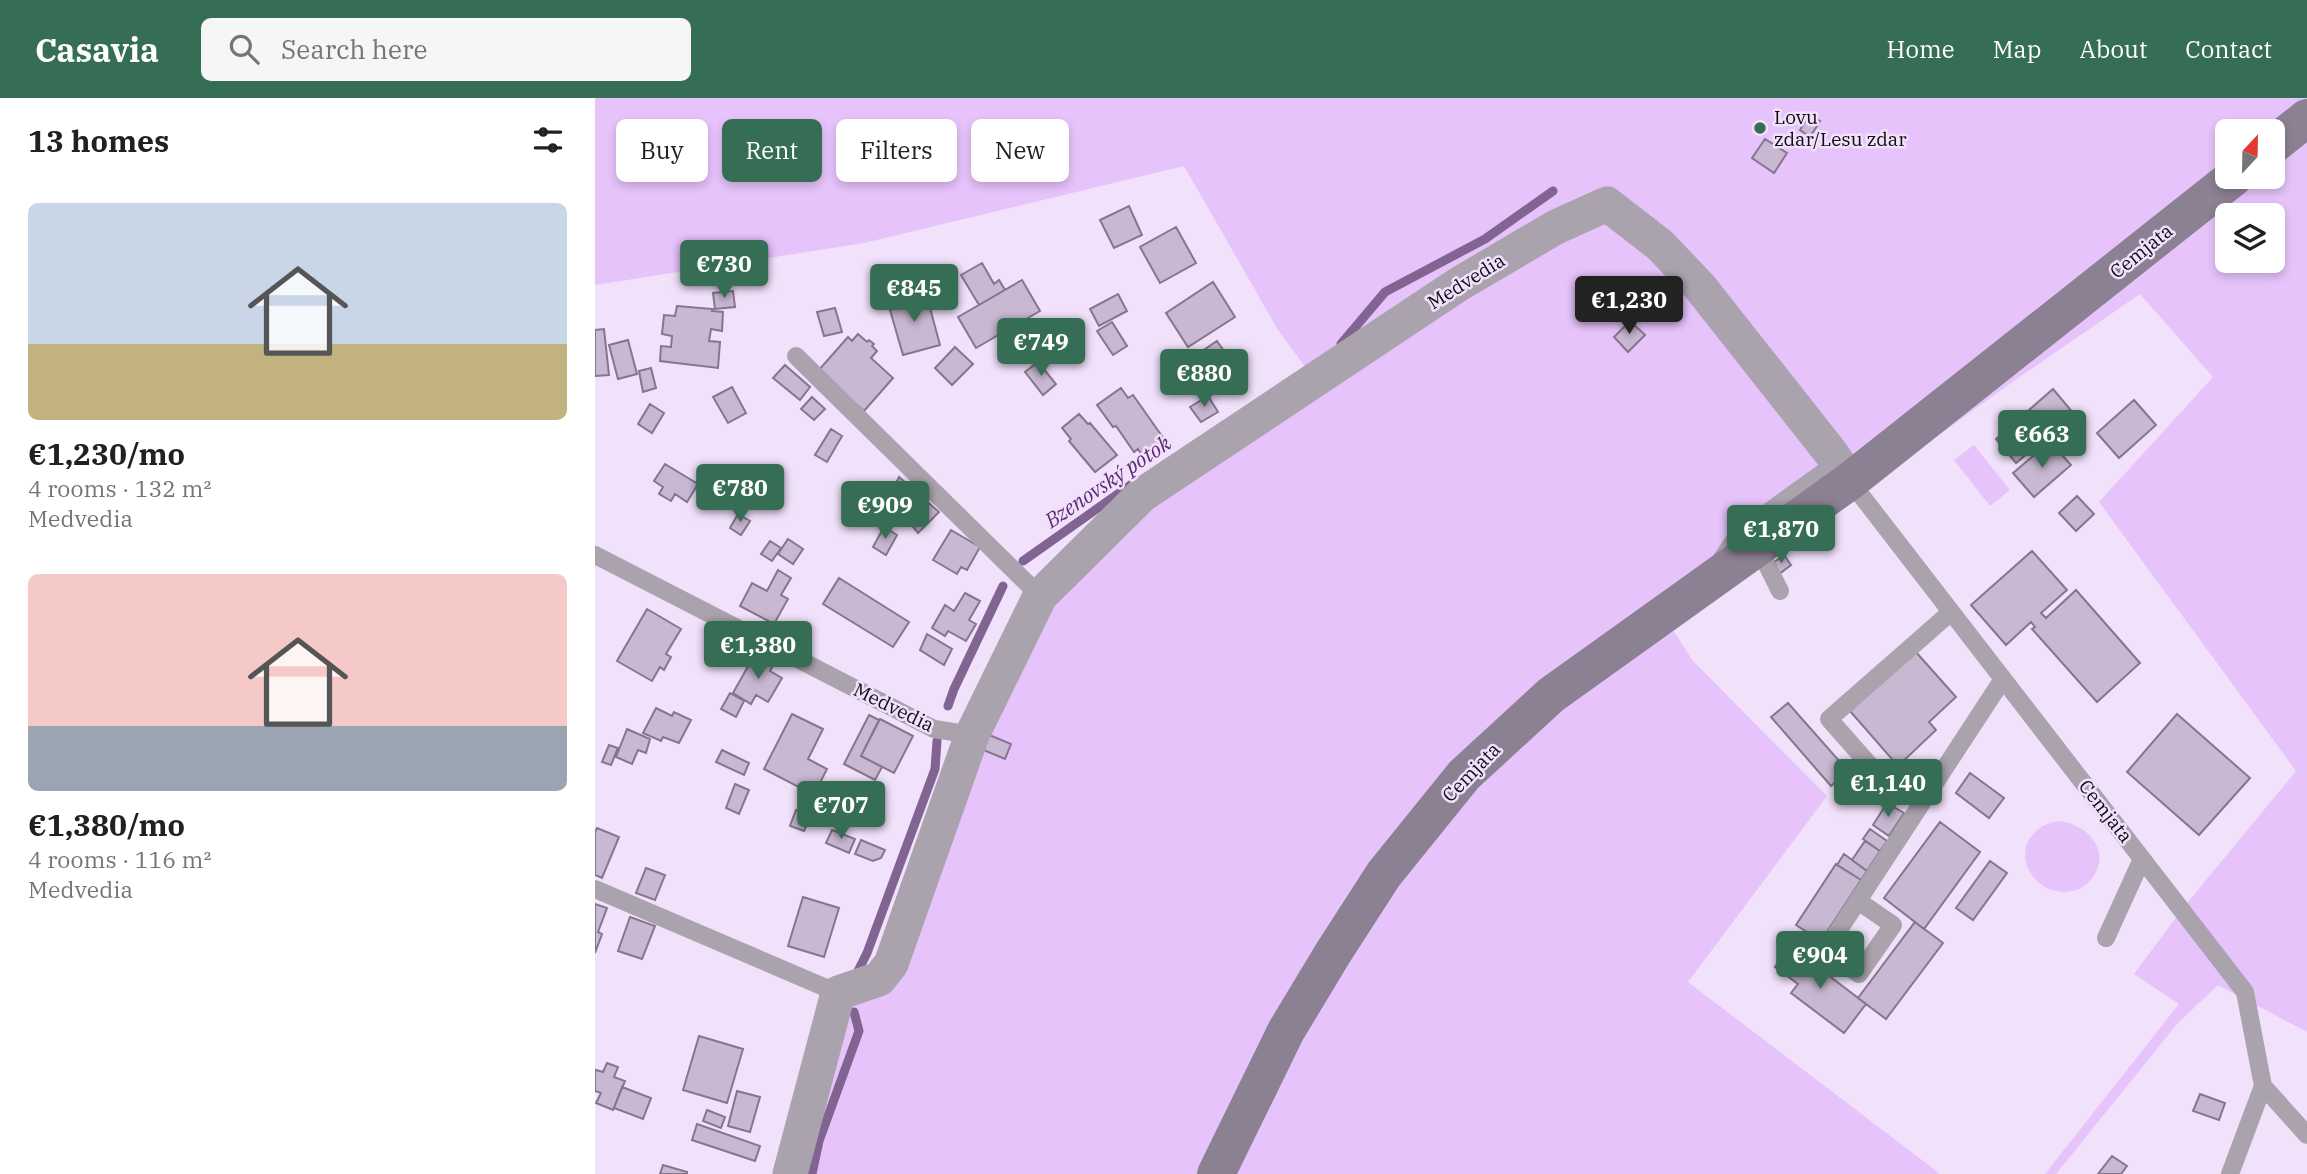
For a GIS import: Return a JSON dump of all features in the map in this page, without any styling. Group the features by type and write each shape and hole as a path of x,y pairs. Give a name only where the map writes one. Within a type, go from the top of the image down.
{"main road":[{"path":"2285,135 2307,118"},
{"name":"Cemjata","path":"1216,1174 1286,1031 1333,953 1384,873 1464,775 1551,695 1758,547 1845,475 1882,456 2219,189"}],"street":[{"name":"Medvedia","path":"838,993 879,979 891,964 972,735 1040,596 1142,495 1459,284 1556,227 1607,204 1660,245 1700,287 1831,453 1845,475"},
{"path":"790,1174 838,993"}],"lane":[{"path":"796,356 1040,596"},
{"path":"1704,585 1739,533 1821,474 1845,475"},
{"name":"Cemjata","path":"1845,475 2245,992 2263,1086"},
{"path":"1758,547 1780,592"},
{"name":"Medvedia","path":"595,555 934,729 972,735"},
{"path":"1874,770 1829,719 1951,612"},
{"path":"1858,901 2003,679"},
{"path":"2106,938 2142,859"},
{"path":"595,889 838,993"},
{"path":"2230,1174 2263,1086 2307,1135"}],"shaded area":[{"path":"595,98 2307,98 2307,1032 2218,985 2177,1024 2056,1174 2045,1174 2179,1004 2134,974 2184,907 2296,771 2099,502 2213,377 2140,294 1671,627 1693,661 1827,796 1688,982 1938,1174 796,1174 837,1014 877,979 1016,626 1111,521 1323,391 1278,330 1184,166 864,243 595,285"},
{"path":"1974,445 2010,490 1990,506 1954,460"},
{"path":"2058,821 2084,831 2091,837 2099,853 2096,872 2090,881 2073,891 2063,892 2044,886 2036,880 2026,863 2029,839 2041,827"}],"building":[{"path":"1809,115 1820,121 1810,137 1800,130"},
{"path":"1765,139 1787,153 1774,173 1752,158"},
{"path":"1129,206 1142,235 1114,248 1100,220"},
{"path":"1176,227 1196,263 1160,283 1140,247"},
{"path":"982,263 994,284 999,280 1005,290 979,305 961,275"},
{"path":"1022,280 1040,311 976,348 958,317"},
{"path":"1213,282 1235,317 1188,347 1166,313"},
{"path":"733,291 735,307 715,309 713,293"},
{"path":"926,293 940,345 903,355 888,303"},
{"path":"1118,294 1127,311 1099,326 1090,309"},
{"path":"677,306 723,312 722,331 711,329 709,341 720,342 718,368 660,361 661,346 671,347 672,336 662,334 664,315 675,316"},
{"path":"835,308 842,332 824,336 817,312"},
{"path":"1630,321 1645,335 1628,352 1614,337"},
{"path":"1112,322 1127,346 1113,355 1097,331"},
{"path":"604,329 609,375 595,376 595,330"},
{"path":"858,334 874,344 872,346 877,351 871,358 893,378 864,411 818,371 848,337 852,341"},
{"path":"628,340 637,374 618,379 609,345"},
{"path":"1217,341 1237,370 1212,387 1192,358"},
{"path":"955,347 973,364 952,385 935,368"},
{"path":"1038,362 1056,384 1043,395 1025,372"},
{"path":"785,365 810,387 800,400 773,378"},
{"path":"651,368 656,388 643,392 639,371"},
{"path":"732,387 746,413 728,423 713,397"},
{"path":"1121,388 1128,398 1133,395 1164,439 1142,455 1138,449 1134,452 1097,405"},
{"path":"2053,389 2074,414 2046,437 2053,445 2042,454 2035,447 2016,463 1996,439"},
{"path":"1208,396 1218,412 1201,422 1190,407"},
{"path":"812,397 825,409 814,420 801,409"},
{"path":"2134,400 2156,425 2119,458 2097,433"},
{"path":"650,404 664,413 652,433 638,424"},
{"path":"1079,414 1117,455 1095,472 1069,441 1071,439 1062,428"},
{"path":"831,429 842,436 827,462 815,455"},
{"path":"2053,445 2071,465 2034,497 2013,473 2039,451 2042,454"},
{"path":"665,464 698,484 687,502 675,494 671,501 659,494 663,487 654,481"},
{"path":"899,477 939,512 918,533 889,497"},
{"path":"2077,496 2094,514 2076,531 2059,513"},
{"path":"738,514 750,521 741,535 730,528"},
{"path":"884,527 897,535 886,555 873,547"},
{"path":"951,530 980,547 967,570 961,567 957,574 933,560"},
{"path":"788,539 803,549 793,564 778,554"},
{"path":"770,541 781,548 772,561 761,554"},
{"path":"2032,551 2067,590 2041,613 2046,618 2076,590 2140,663 2097,702 2032,629 2035,627 2031,622 2006,645 1971,605"},
{"path":"1784,555 1791,565 1778,575 1770,565"},
{"path":"778,570 791,578 781,595 788,599 774,624 740,606 752,583 767,591"},
{"path":"839,578 909,622 893,647 823,604"},
{"path":"965,593 980,601 969,620 976,624 966,641 948,631 945,636 932,628 945,605 954,611"},
{"path":"647,609 681,629 666,654 671,657 664,670 660,667 652,681 617,661"},
{"path":"927,634 952,649 944,665 920,650"},
{"path":"1915,651 1956,697 1929,722 1936,730 1898,766 1850,711"},
{"path":"761,654 775,662 770,671 782,678 768,702 756,695 751,704 733,693 751,661 756,662"},
{"path":"730,693 744,701 736,717 721,709"},
{"path":"1788,703 1848,771 1831,786 1771,717"},
{"path":"656,708 672,716 674,712 691,720 679,743 663,737 661,741 643,733"},
{"path":"792,714 823,729 808,759 827,769 814,795 764,769"},
{"path":"2177,714 2250,778 2199,835 2127,772"},
{"path":"869,715 879,720 861,756 882,767 875,780 844,764"},
{"path":"880,719 913,736 894,773 861,756"},
{"path":"627,729 650,739 646,753 638,750 632,764 616,757"},
{"path":"987,734 1011,744 1005,759 981,749"},
{"path":"609,745 618,748 611,765 602,762"},
{"path":"722,750 749,763 744,775 716,762"},
{"path":"1970,773 2004,798 1989,818 1956,793"},
{"path":"735,784 749,790 739,814 726,808"},
{"path":"832,794 845,801 837,817 824,810"},
{"path":"1887,803 1904,813 1889,836 1873,825"},
{"path":"796,810 811,816 804,831 790,826"},
{"path":"1940,822 1980,852 1924,929 1884,898"},
{"path":"597,828 619,837 602,878 595,875"},
{"path":"1870,829 1887,841 1880,851 1863,839"},
{"path":"832,830 855,839 849,853 826,843"},
{"path":"861,840 885,850 881,858 873,861 855,854"},
{"path":"1865,841 1880,851 1867,871 1852,860"},
{"path":"1844,854 1867,871 1861,880 1837,865"},
{"path":"1990,861 2007,873 1973,920 1956,908"},
{"path":"1836,864 1861,880 1821,941 1796,925"},
{"path":"646,868 665,875 655,900 636,893"},
{"path":"803,897 839,908 824,957 788,946"},
{"path":"595,904 607,908 598,932 602,934 595,953"},
{"path":"630,917 655,926 642,959 618,951"},
{"path":"1915,922 1943,943 1886,1019 1858,998"},
{"path":"1790,946 1866,1004 1844,1033 1791,993 1798,984 1775,967"},
{"path":"699,1036 743,1049 727,1103 683,1090"},
{"path":"607,1063 618,1067 614,1077 625,1081 613,1110 596,1103 601,1093 595,1091 595,1072 603,1072"},
{"path":"622,1087 651,1098 643,1119 614,1108"},
{"path":"737,1091 760,1097 750,1132 728,1126"},
{"path":"2200,1094 2225,1103 2219,1120 2193,1111"},
{"path":"707,1110 725,1117 721,1128 703,1121"},
{"path":"697,1124 760,1146 755,1161 692,1140"},
{"path":"2112,1156 2127,1166 2121,1174 2098,1174"},
{"path":"663,1165 687,1172 687,1174 660,1174"}],"waterway":[{"name":"Bzenovský potok","path":"1341,344 1385,292 1485,239 1553,191"},
{"name":"Bzenovský potok","path":"1023,561 1132,484"},
{"name":"Bzenovský potok","path":"948,706 1003,586"},
{"name":"Bzenovský potok","path":"856,975 867,953 935,769 937,741"},
{"name":"Bzenovský potok","path":"812,1174 819,1141 859,1031 854,1012"}],"place":[{"name":"Lovu zdar/Lesu zdar","path":"1760,128"}]}
